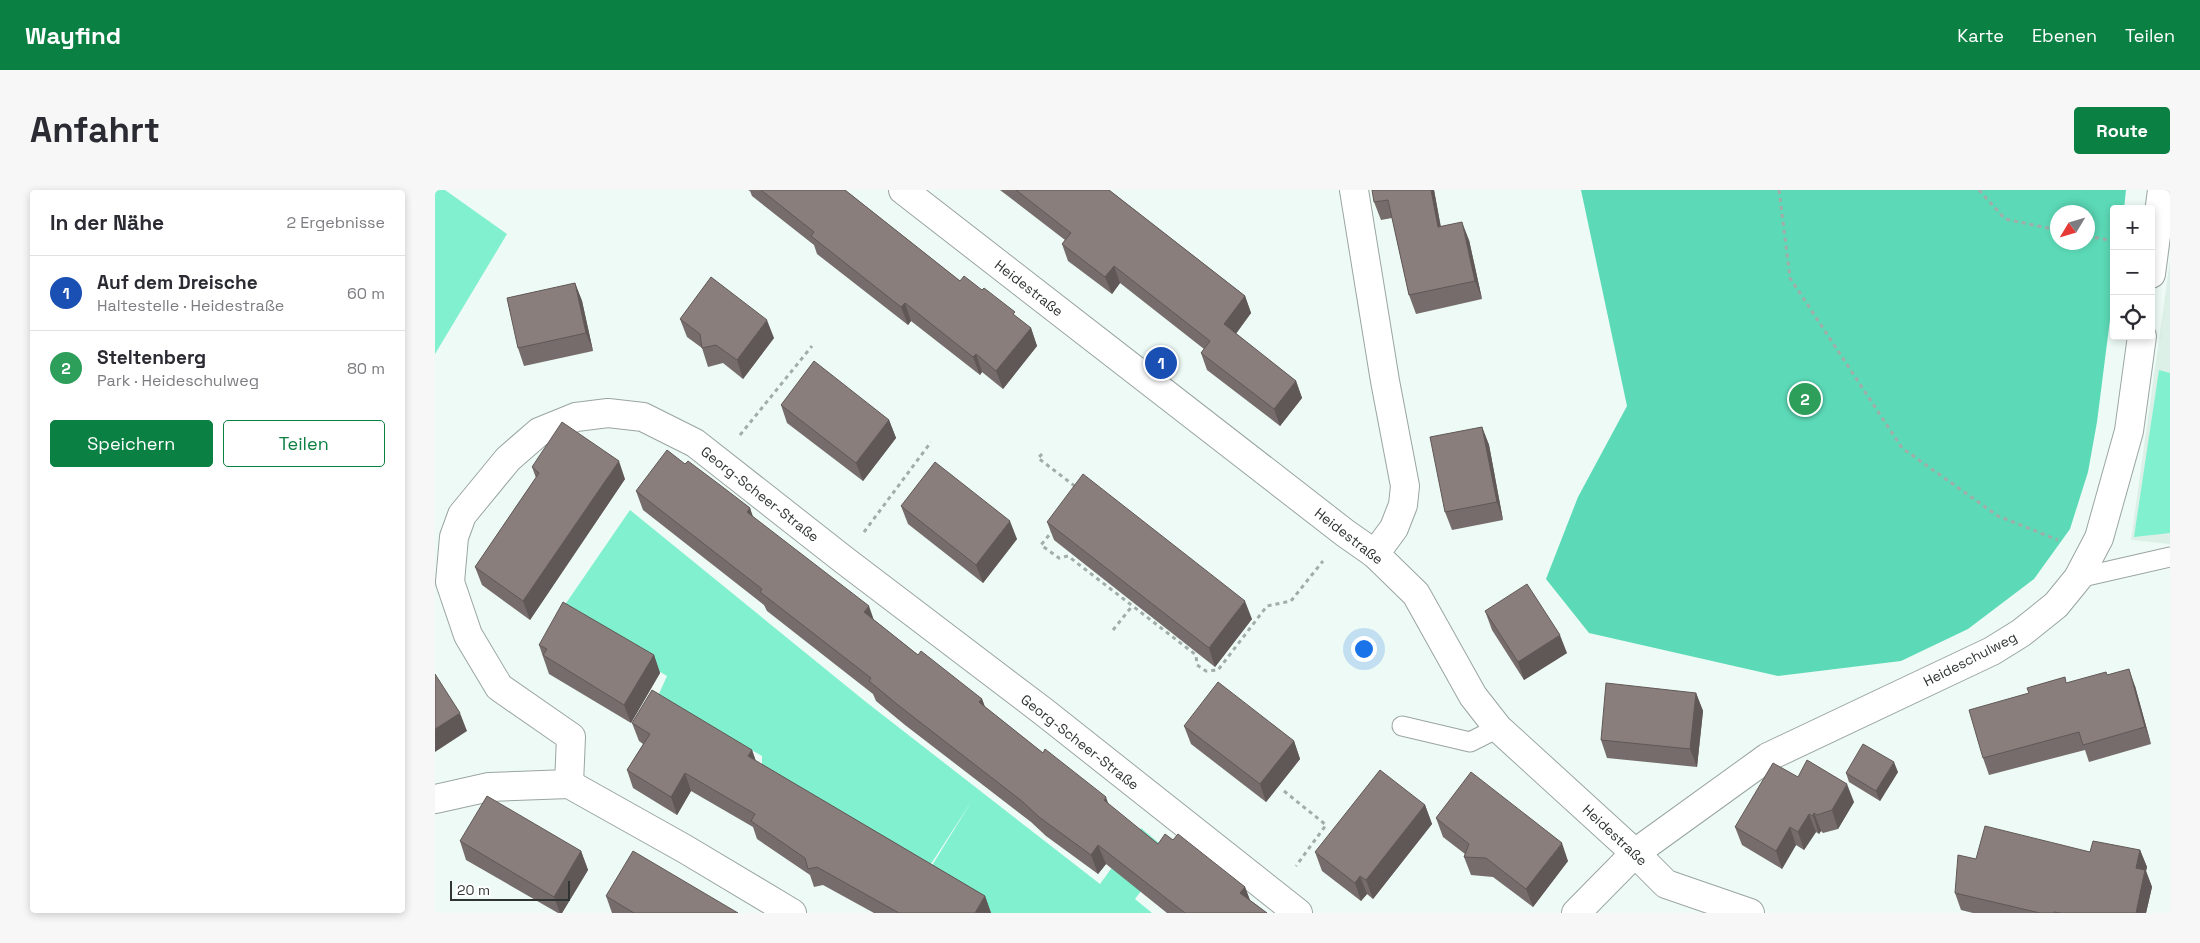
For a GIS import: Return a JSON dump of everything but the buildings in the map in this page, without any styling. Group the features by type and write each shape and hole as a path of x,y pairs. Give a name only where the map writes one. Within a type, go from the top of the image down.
{"street":[{"name":"Heidestraße","path":"903,190 1345,533 1375,554 1416,594 1473,696 1498,728 1635,853 1666,884 1750,913"},
{"path":"1354,190 1385,380 1405,486 1403,505 1393,528 1375,554"},
{"path":"2154,250 2162,190"},
{"name":"Heideschulweg","path":"1635,853 1768,757 1999,647 2021,633 2056,605 2078,578 2099,538 2129,431 2142,340"},
{"name":"Georg-Scheer-Straße","path":"569,784 571,736 499,687 468,636 450,582 454,537 462,515 508,459 539,432 576,416 608,413 643,417 701,448 1043,712 1298,913"},
{"path":"435,799 489,787 569,784 685,849 792,913"},
{"path":"1576,913 1635,853"}],"lane":[{"path":"2078,578 2170,557"},
{"path":"1402,726 1470,742 1498,728"}],"path":[{"path":"1779,190 1790,278 1902,448 1999,516 2091,553"},
{"path":"1979,190 2005,219 2050,229"},
{"path":"2095,237 2110,240"},
{"path":"737,438 812,346"},
{"path":"858,540 931,442"},
{"path":"1042,454 1038,458 1083,492"},
{"path":"1059,522 1041,545 1059,558 1068,556 1196,655 1197,665 1207,671 1218,670 1267,606 1291,601 1318,568"},
{"path":"1113,630 1133,606"},
{"path":"1275,894 1326,825 1284,791"}],"shaded area":[{"path":"2170,261 2170,544 2131,540"}],"green space":[{"path":"435,190 445,190 507,234 435,354"},
{"path":"1581,190 2126,190 2124,205 2110,205 2110,320 2097,422 2088,472 2070,529 2034,579 1968,629 1901,661 1778,676 1589,633 1546,579 1578,497 1627,406"},
{"path":"2159,370 2170,373 2170,533 2134,537"},
{"path":"630,510 866,702 1100,884 1141,828 1165,848 1147,883 1135,899 1152,913 990,913 931,867 973,799 929,867 762,770 762,756 658,696 667,676 560,612"}],"place":[{"name":"Auf dem Dreische","path":"1161,363"},
{"name":"Steltenberg","path":"1805,399"}]}
